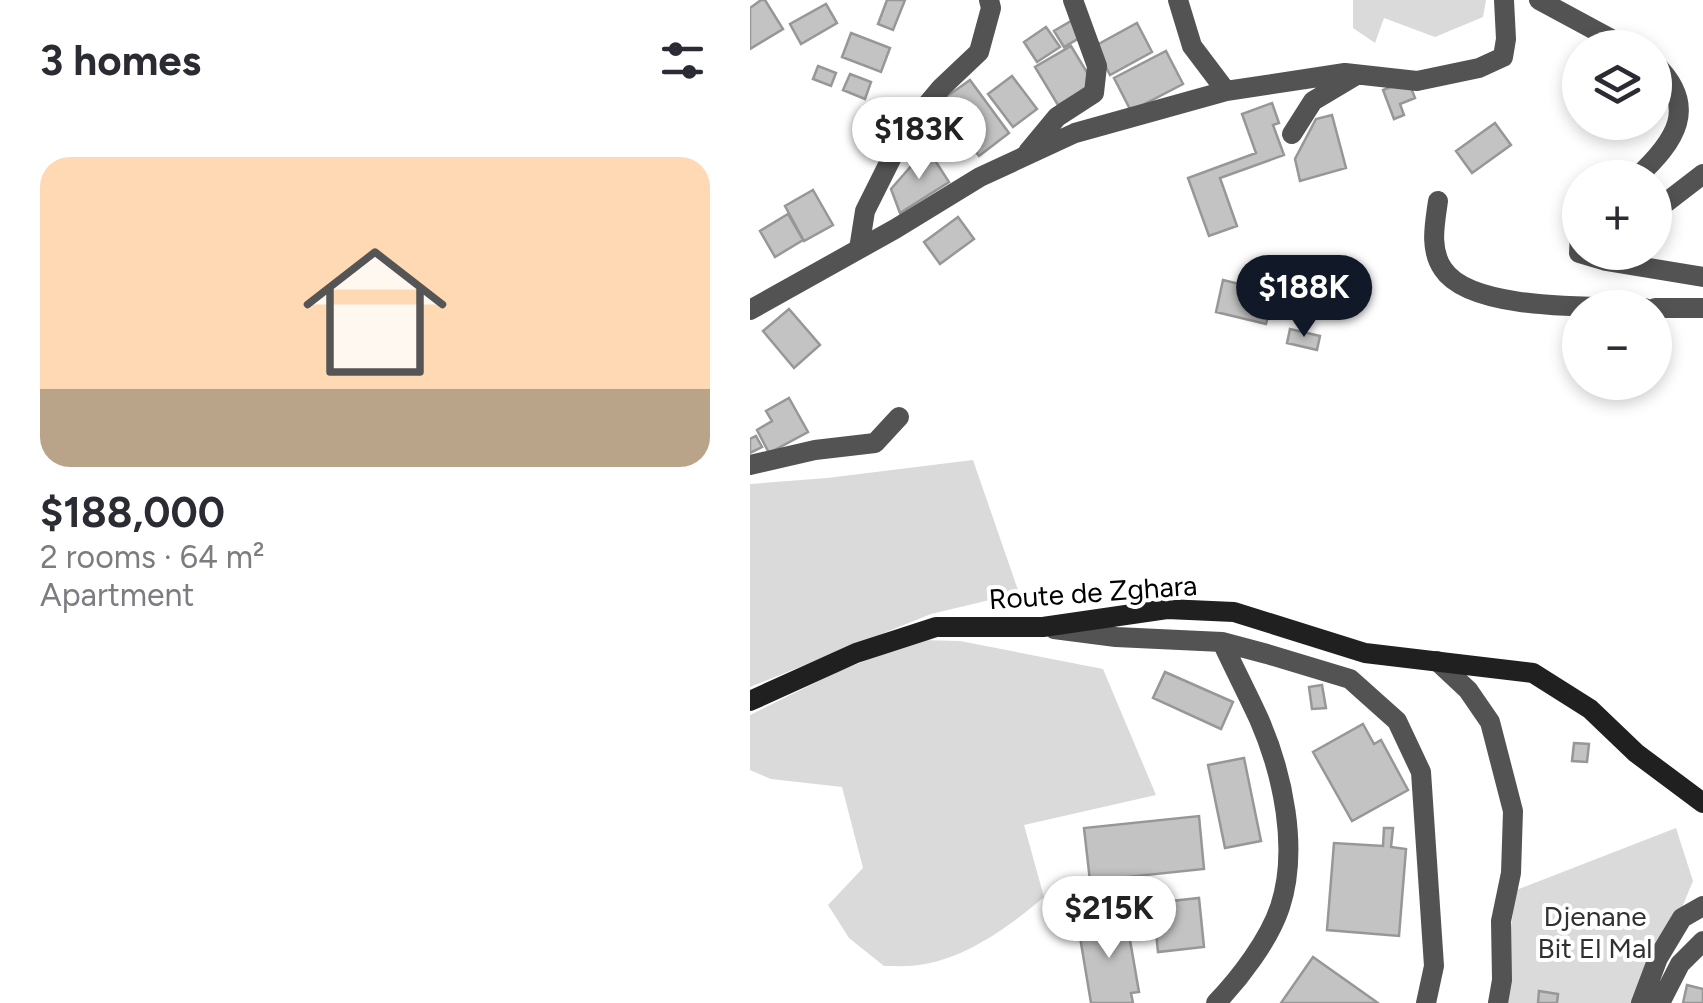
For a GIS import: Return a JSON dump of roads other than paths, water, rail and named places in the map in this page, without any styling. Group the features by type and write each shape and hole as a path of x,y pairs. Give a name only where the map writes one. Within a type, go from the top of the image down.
{"street":[{"path":"859,249 864,211 905,131 941,88 979,52 991,8 989,0"},
{"path":"1023,157 1056,117 1094,93 1098,66 1072,0"},
{"path":"1178,0 1192,46 1226,91"},
{"path":"750,310 980,177 1075,133 1226,91 1344,73 1418,82 1479,68 1502,57 1506,39 1504,0"},
{"path":"1540,0 1595,30"},
{"path":"1292,134 1313,101 1356,75"},
{"path":"1672,81 1682,108 1672,136"},
{"path":"1652,160 1669,140"},
{"path":"1672,198 1703,174"},
{"path":"1438,200 1433,240 1443,270 1470,291 1505,301 1562,304"},
{"path":"1672,270 1703,277"},
{"path":"1672,308 1703,308"},
{"path":"750,465 815,450 875,444 899,417"},
{"name":"Route de Zghara","path":"750,701 856,654 936,626 1042,627 1168,610 1234,612 1365,653 1532,673 1590,709 1636,753 1703,803"},
{"path":"1042,627 1116,637 1222,642 1350,679 1397,722 1421,772 1434,966 1426,1003"},
{"path":"1216,1003 1241,976 1279,909 1288,864 1283,794 1260,721 1222,642"},
{"path":"1436,661 1468,690 1490,722 1513,811 1510,873 1501,921 1502,980 1498,1003"},
{"path":"1641,1003 1658,958 1682,918 1703,906"},
{"path":"1660,1003 1680,964 1703,941"}],"park label":[{"name":"Djenane Bit El Mal","path":"1595,932"}]}
